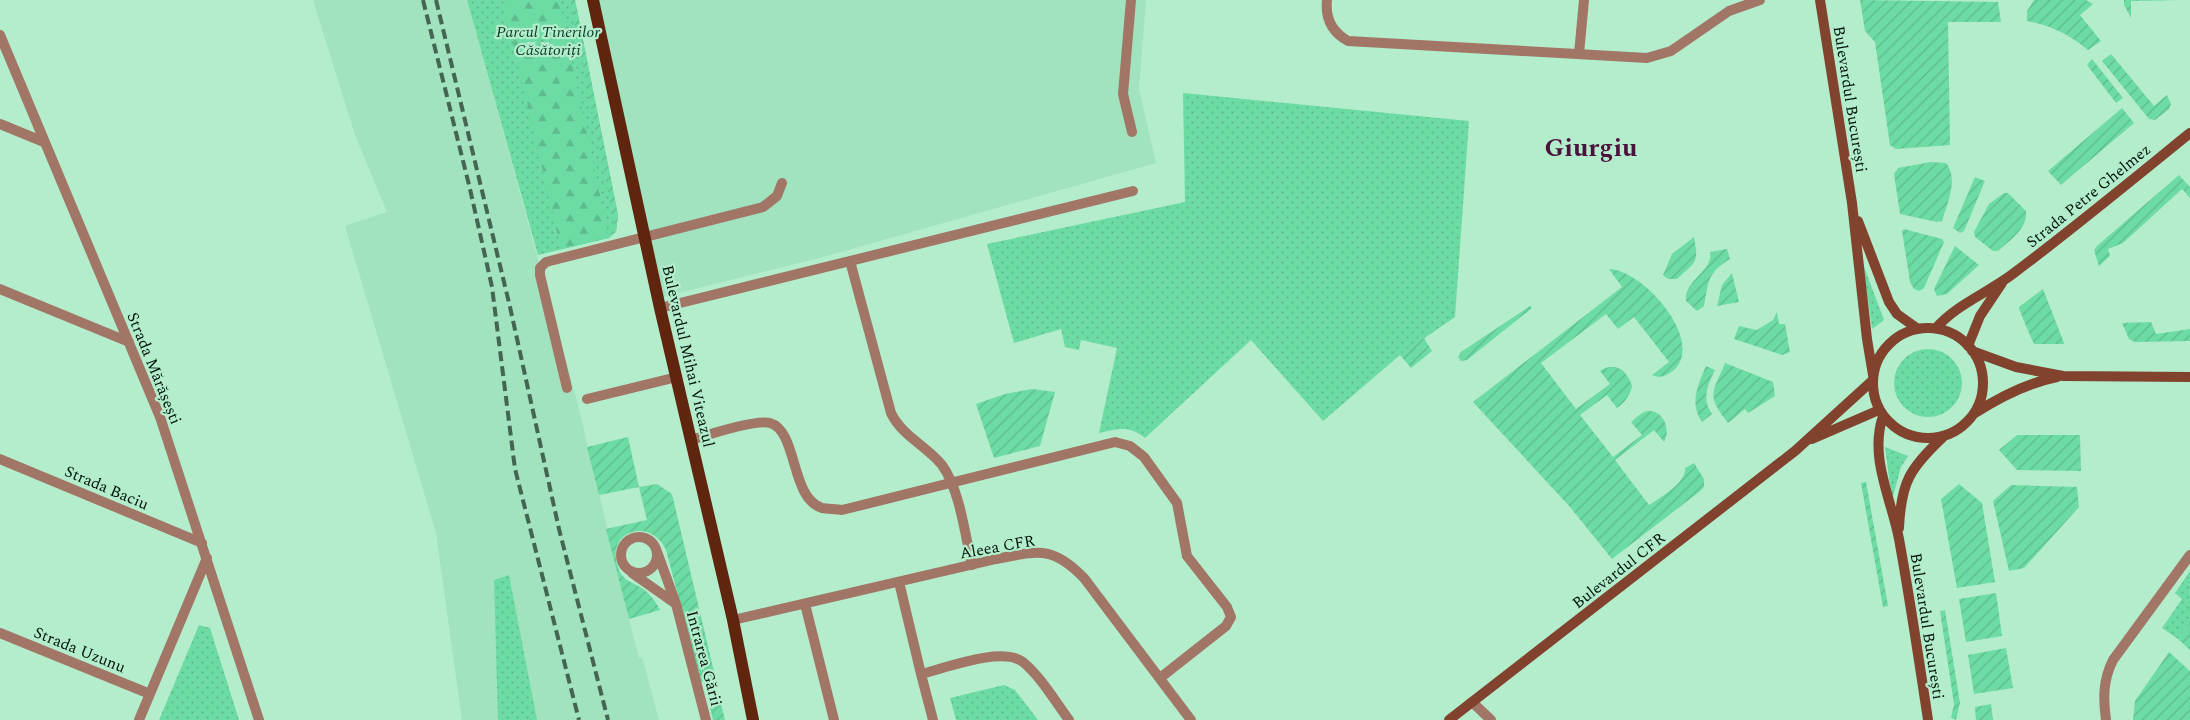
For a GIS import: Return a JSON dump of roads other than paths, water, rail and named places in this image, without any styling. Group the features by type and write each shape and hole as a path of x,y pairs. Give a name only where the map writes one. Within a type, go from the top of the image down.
{"main road":[{"name":"Bulevardul Mihai Viteazul","path":"593,0 660,308 733,620 753,720"},
{"name":"Bulevardul București","path":"1820,0 1852,203 1873,378"},
{"name":"Strada Petre Ghelmez","path":"1936,328 1956,310 2004,280 2190,133"},
{"name":"Bulevardul București","path":"1852,203 1884,293 1897,314 1918,329"},
{"name":"Strada Petre Ghelmez","path":"1970,348 1980,316 2004,280"},
{"path":"2063,376 2022,387 1973,415 1960,428 1943,436 1925,438 1907,434 1896,429 1881,413 1874,399 1873,378 1879,357 1890,342 1906,332 1918,329 1936,328 1954,334 1970,348 2016,368 2063,376 2190,377"},
{"path":"1970,348 1980,368 1983,386 1981,398 1973,415"},
{"name":"Bulevardul CFR","path":"1449,720 1804,443 1873,378"},
{"name":"Bulevardul București","path":"1881,413 1878,456 1898,536 1928,720"},
{"name":"Bulevardul CFR","path":"1804,443 1881,413"},
{"name":"Bulevardul București","path":"1898,536 1901,501 1908,478 1919,460 1943,436"}],"street":[{"path":"1131,0 1123,94 1132,132"},
{"path":"1327,0 1326,11 1330,25 1339,36 1348,41 1647,58 1671,51 1729,11 1760,0"},
{"path":"1579,54 1584,0"},
{"name":"Strada Mărășești","path":"0,35 160,417 260,720"},
{"path":"0,124 44,142"},
{"path":"566,388 540,268 546,262 762,207 777,196 782,183"},
{"path":"660,308 1133,191"},
{"path":"850,261 894,419 905,432 934,457 952,482 972,564"},
{"path":"0,289 129,342"},
{"path":"587,399 677,376"},
{"path":"691,440 754,423 769,422 776,426 785,438 797,474 809,498 821,508 842,510 1115,442 1130,446 1144,457 1177,503 1183,545 1191,563 1227,607 1231,617 1226,626 1160,678"},
{"name":"Strada Baciu","path":"0,459 202,543"},
{"path":"630,571 636,573 648,571 656,562 656,549 648,540 642,538 630,540 622,550 622,562 630,571 676,604"},
{"name":"Intrarea Gării","path":"656,549 676,604 706,720"},
{"name":"Aleea CFR","path":"733,620 972,564 1031,553 1054,554 1070,563 1084,578 1191,720"},
{"path":"2106,720 2104,692 2106,675 2113,660 2190,555"},
{"path":"139,720 206,558"},
{"path":"899,582 933,720"},
{"path":"805,604 834,720"},
{"name":"Strada Uzunu","path":"0,633 150,694"},
{"path":"921,674 994,656 1010,656 1022,662 1033,672 1069,720"},
{"path":"1472,702 1491,720"}],"railway":[{"path":"423,0 470,189 492,287 515,469 579,720"},
{"path":"436,0 510,307 559,529 608,720"}],"district":[{"name":"Giurgiu","path":"1591,147"}],"park label":[{"name":"Parcul Tinerilor Căsătoriți","path":"548,40"}]}
